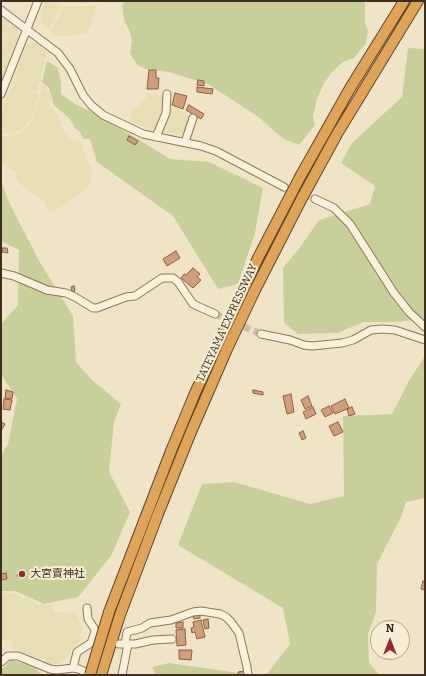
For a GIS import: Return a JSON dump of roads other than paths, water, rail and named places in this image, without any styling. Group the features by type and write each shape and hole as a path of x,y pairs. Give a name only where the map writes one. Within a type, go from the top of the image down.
{"highway":[{"name":"TATEYAMA EXPRESSWAY","path":"90,675 109,612 168,458 192,400 258,258 300,177 348,90 404,1"},
{"name":"TATEYAMA EXPRESSWAY","path":"100,675 120,615 158,514 227,349 302,198 337,134 418,1"}],"street":[{"path":"2,90 38,1"},
{"path":"1,10 26,30 52,47 62,57 83,95 96,110 103,115 143,134 186,142 216,151 284,187"},
{"path":"156,137 166,113 167,94"},
{"path":"186,142 193,118"},
{"path":"315,199 334,208 350,224 398,298 409,312 425,327"},
{"path":"1,273 14,276 47,290 66,293 93,308 135,296 162,278 173,278 178,282 193,304 215,314"},
{"path":"262,334 312,346 342,343 353,340 371,330 382,329 395,330 425,340"},
{"path":"73,668 76,654 80,649 91,643 95,632 88,619 87,608"},
{"path":"122,675 124,644 127,632 142,628 150,623 171,620 192,612 201,611 220,614 231,622 239,633 248,675"},
{"path":"124,644 172,639"},
{"path":"1,662 8,656 18,656 50,669 57,670 73,668 79,669 90,675"}],"tunnel":[{"path":"284,187 315,199"},
{"path":"215,314 261,334"}],"place":[{"name":"大宮賣神社","path":"22,574"}]}
